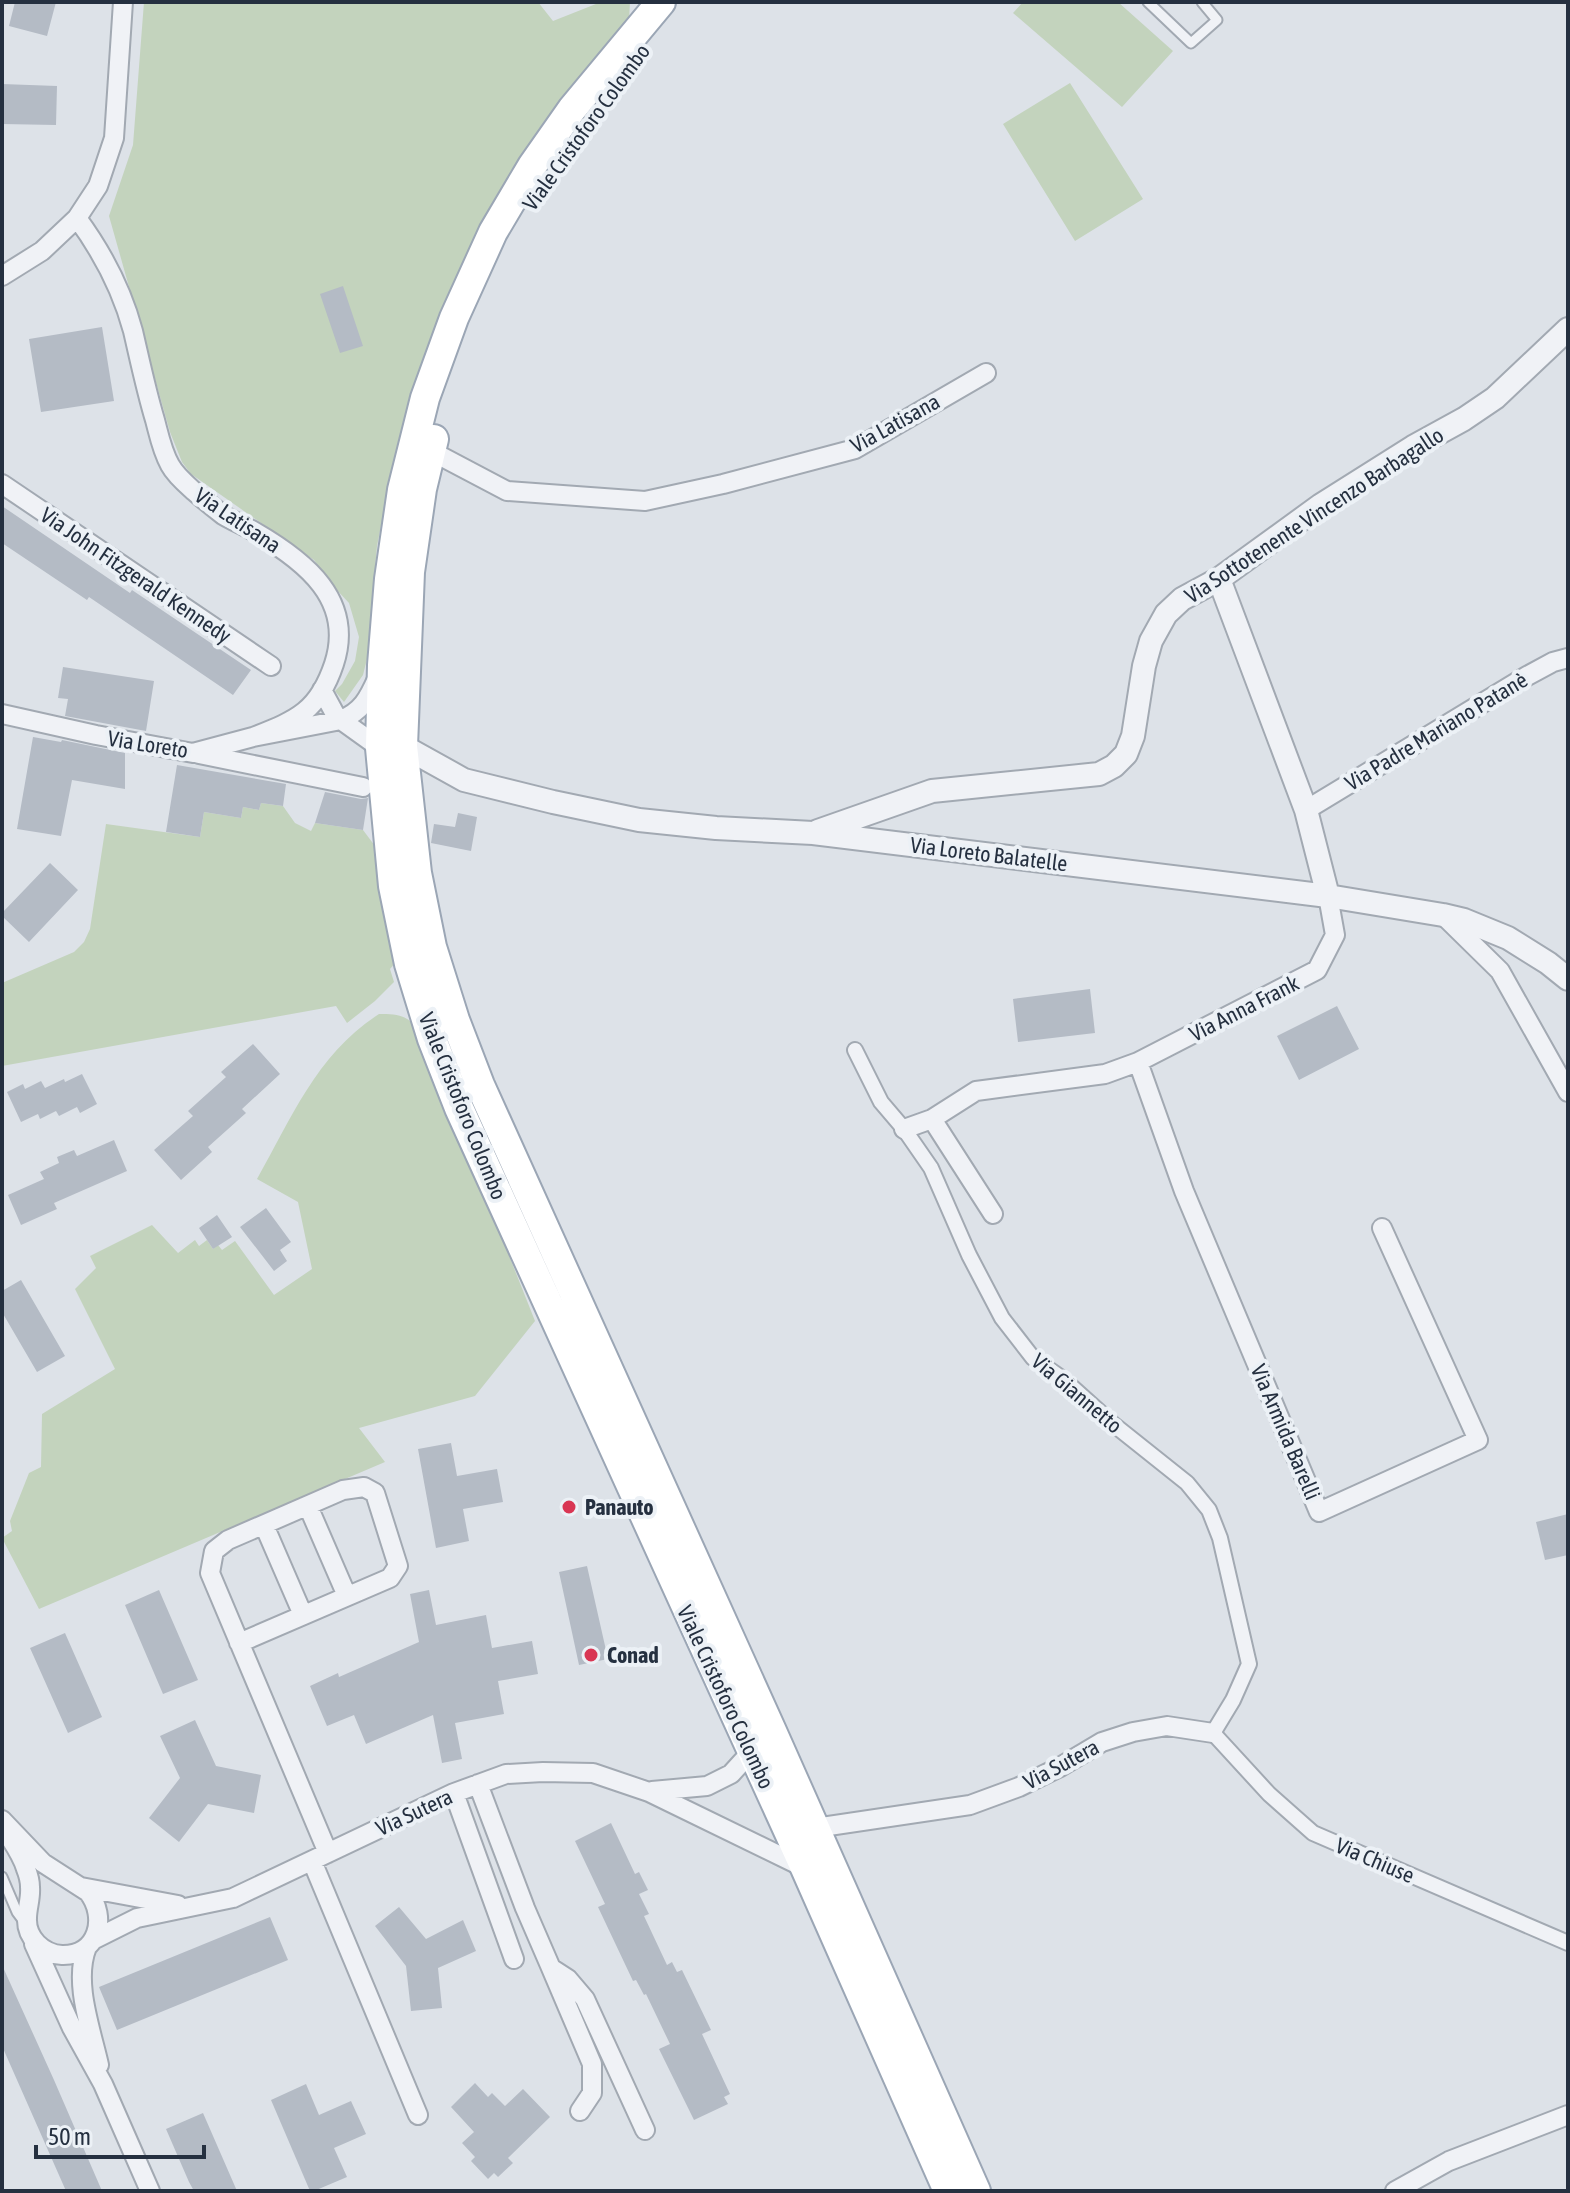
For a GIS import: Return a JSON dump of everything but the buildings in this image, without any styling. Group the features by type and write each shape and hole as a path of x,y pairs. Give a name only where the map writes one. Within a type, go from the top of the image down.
{"main road":[{"name":"Viale Cristoforo Colombo","path":"661,2 572,109 532,166 493,232 454,318 425,398 402,490 389,579 382,665 392,747 432,947 486,1100 976,2191"},
{"name":"Viale Cristoforo Colombo","path":"680,2 592,111 551,169 512,234 474,318 444,396 422,489 410,572 392,747 393,886 409,964 432,1039 459,1108 805,1868 948,2191"}],"street":[{"path":"2,276 42,251 77,218 98,186 114,138 123,2"},
{"name":"Via Latisana","path":"77,218 112,274 132,328 161,443 171,466 184,482 225,516 297,560 320,583 334,603 340,627 339,648 322,690 306,712 293,721 253,737"},
{"name":"Via Sottotenente Vincenzo Barbagallo","path":"813,833 932,791 1099,774 1114,766 1126,754 1133,736 1144,666 1151,641 1166,614 1182,599 1219,579 1321,505 1495,398 1568,329"},
{"name":"Via Latisana","path":"431,451 507,491 645,501 855,449 986,373"},
{"name":"Via John Fitzgerald Kennedy","path":"2,484 271,666"},
{"name":"Via Anna Frank","path":"904,1129 932,1119 976,1091 1105,1074 1138,1062 1317,970 1335,935 1328,896 1306,810 1219,579"},
{"name":"Via Padre Mariano Patanè","path":"1306,810 1527,676 1568,658"},
{"path":"341,720 355,715 362,707 382,665"},
{"path":"322,690 341,720 392,747"},
{"name":"Via Loreto","path":"2,714 193,753 253,737 341,720"},
{"name":"Via Loreto Balatelle","path":"392,747 464,780 639,820 813,833 1328,896 1443,915 1508,938 1568,979"},
{"path":"193,753 363,787"},
{"path":"1443,915 1500,971 1568,1092"},
{"name":"Via Giannetto","path":"855,1050 881,1102 931,1168 969,1255 1002,1318 1033,1358 1063,1379 1187,1483 1209,1510 1220,1538 1249,1664 1233,1700 1213,1733"},
{"name":"Via Armida Barelli","path":"1138,1062 1184,1191 1319,1512 1478,1440 1382,1228"},
{"path":"932,1119 993,1214"},
{"path":"239,1643 390,1578 398,1566 375,1493 364,1487 343,1490 228,1540 214,1551 210,1573 418,2115"},
{"path":"308,1506 347,1596"},
{"path":"264,1525 303,1615"},
{"name":"Via Sutera","path":"815,1828 970,1805 1019,1787 1102,1742 1133,1732 1167,1726 1213,1733"},
{"name":"Via Chiuse","path":"1213,1733 1269,1794 1313,1833 1568,1943"},
{"path":"649,1792 707,1786 731,1774 751,1752"},
{"name":"Via Sutera","path":"90,1943 137,1918 233,1898 454,1793 506,1774 593,1773 649,1792 805,1868"},
{"path":"478,1784 525,1908 592,2064 592,2093 580,2111"},
{"path":"454,1793 514,1959"},
{"path":"2,1822 43,1863 93,1899 99,1923 82,1958 81,1980 103,2084"},
{"path":"2,1822 25,1866 30,1888 29,1930 150,2191"},
{"path":"29,1905 44,1888 54,1884 189,1907"},
{"path":"29,1930 42,1949 51,1953 70,1955 90,1943"},
{"path":"551,1968 568,1979 585,1999 645,2130"},
{"path":"1395,2191 1449,2161 1568,2115"}],"lane":[{"path":"1148,2 1191,43 1217,20 1202,2"},
{"path":"2,1877 17,1912 29,1930"}],"green space":[{"path":"144,2 538,2 553,21 601,2 630,2 629,20 485,218 453,283 426,353 392,471 377,546 367,659 363,675 344,702 335,691 355,661 359,637 349,603 314,560 191,474 182,462 170,432 109,216 133,145"},
{"path":"1023,2 1118,2 1173,51 1122,107 1013,13"},
{"path":"1070,83 1143,199 1075,241 1003,124"},
{"path":"261,803 283,806 295,823 311,831 315,823 363,830 375,846 381,897 397,961 390,969 394,982 347,1023 336,1006 2,1066 2,983 74,952 84,942 90,929 106,824 200,837 204,812 241,818 243,807 259,810"},
{"path":"379,1014 403,1017 415,1026 535,1321 475,1396 359,1428 385,1462 39,1609 2,1538 12,1531 10,1521 29,1473 41,1467 42,1414 115,1369 75,1289 96,1268 90,1256 152,1225 178,1253 195,1240 199,1246 207,1240 213,1249 218,1245 222,1250 235,1241 274,1295 312,1269 298,1202 257,1179 322,1067 357,1030"}],"place":[{"name":"Panauto","path":"569,1507"},
{"name":"Conad","path":"591,1655"}]}
